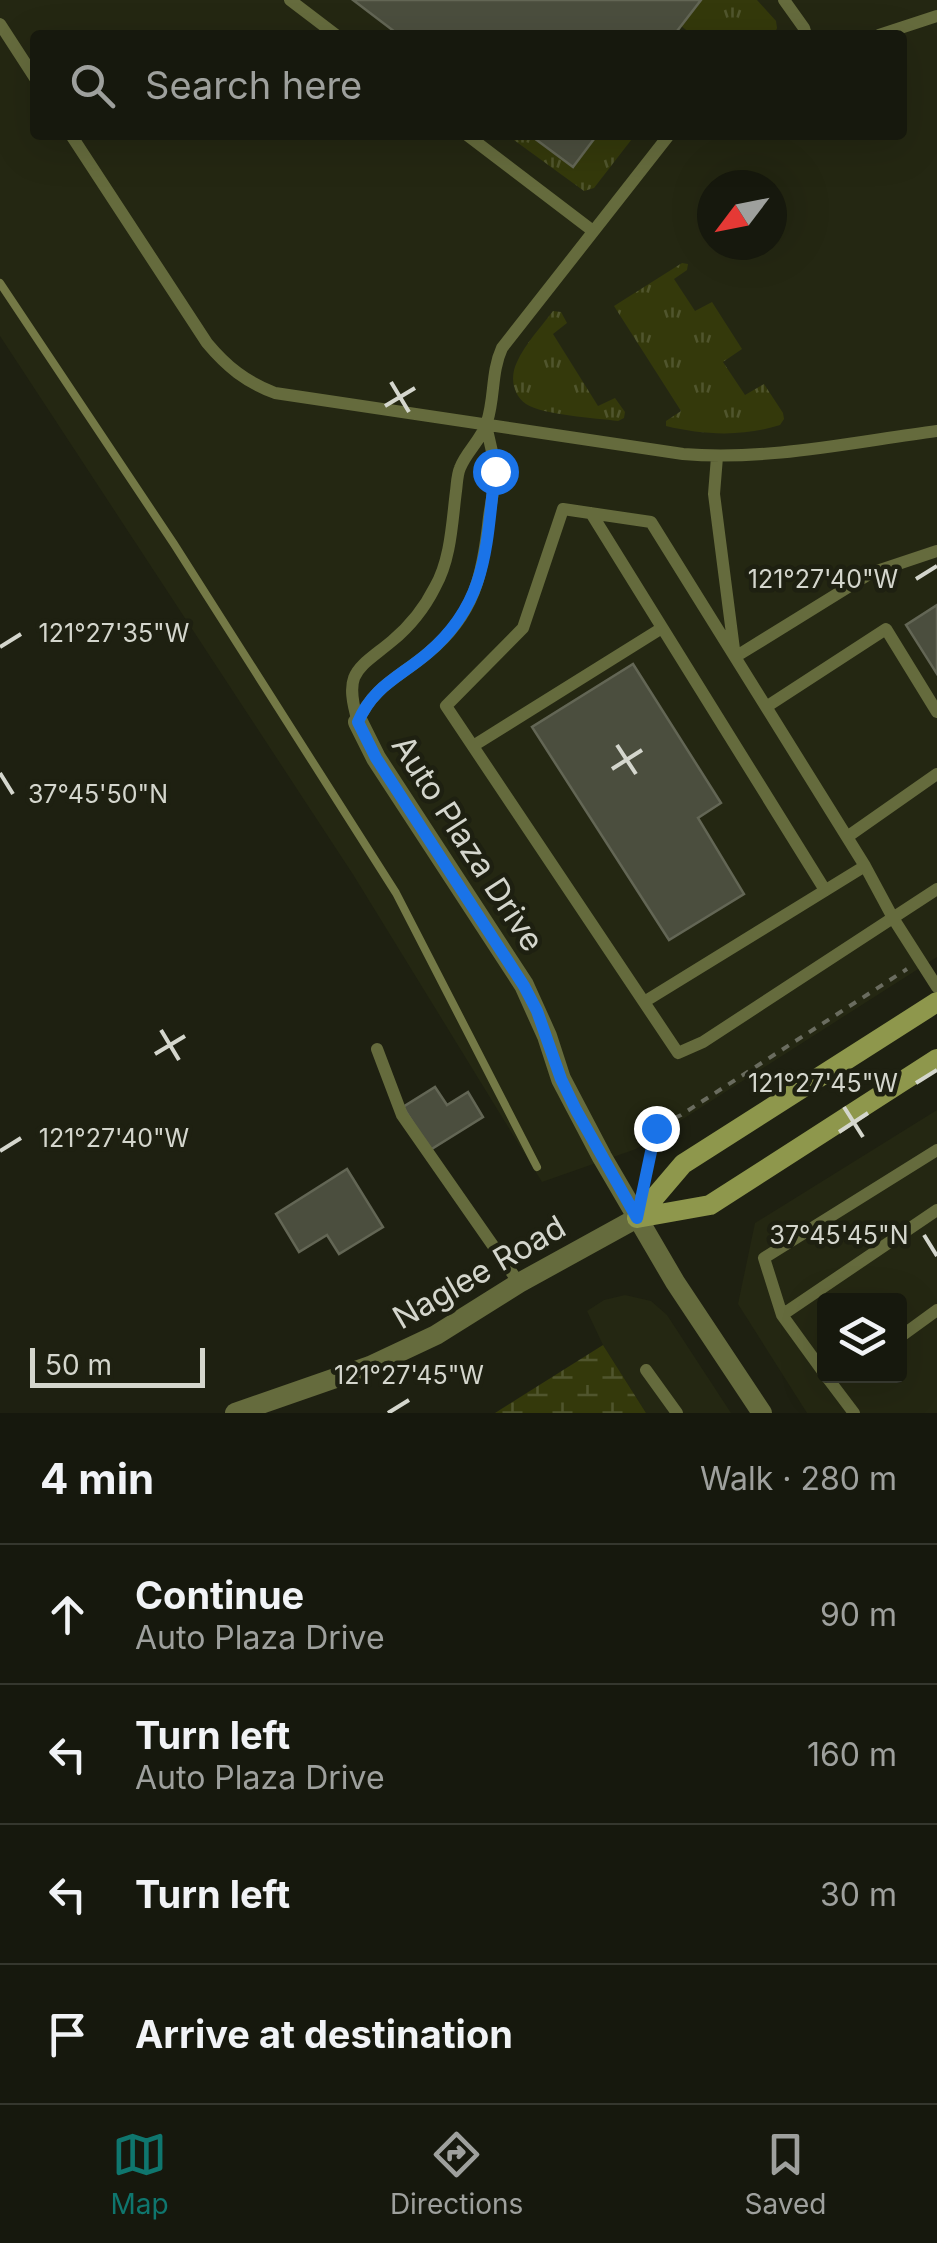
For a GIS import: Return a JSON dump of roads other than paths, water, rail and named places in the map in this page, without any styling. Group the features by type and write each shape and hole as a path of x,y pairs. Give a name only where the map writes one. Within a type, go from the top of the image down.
{"main road":[{"name":"Naglee Road","path":"637,1218 683,1164 937,1002"},
{"name":"Naglee Road","path":"637,1218 710,1204 937,1059"}],"street":[{"name":"Auto Plaza Drive","path":"358,722 376,758 524,986 576,1110 675,1282 762,1413"},
{"name":"Naglee Road","path":"234,1413 370,1366 436,1334 637,1218"}],"lane":[{"path":"290,0 329,30"},
{"path":"784,0 805,30"},
{"path":"894,30 937,16"},
{"path":"0,24 30,70"},
{"path":"74,140 206,343 240,376 275,393 716,457 755,456 937,431"},
{"path":"473,140 592,231"},
{"name":"Auto Plaza Drive","path":"358,722 351,699 356,672 414,618 440,580 460,468 486,425 493,373 502,348 665,140"},
{"name":"Auto Plaza Drive","path":"358,722 374,694 446,636 477,590 495,471 486,425"},
{"path":"716,457 714,494 735,658"},
{"path":"937,890 893,918 703,1042 678,1053 446,706 523,628 563,509 650,522 865,866 893,918 937,987"},
{"path":"591,513 825,890"},
{"path":"735,658 871,572 937,551"},
{"path":"473,746 662,628"},
{"path":"766,707 886,629 937,712"},
{"path":"846,837 937,774"},
{"path":"644,1002 865,866"},
{"path":"376,1050 402,1115 519,1283"},
{"path":"817,1358 782,1315 764,1258 937,1150"},
{"path":"782,1315 937,1210"},
{"path":"907,1331 937,1310"},
{"path":"646,1370 677,1413"},
{"path":"836,1383 854,1413"}],"waterway":[{"path":"0,283 174,544 396,893 537,1167"}]}
